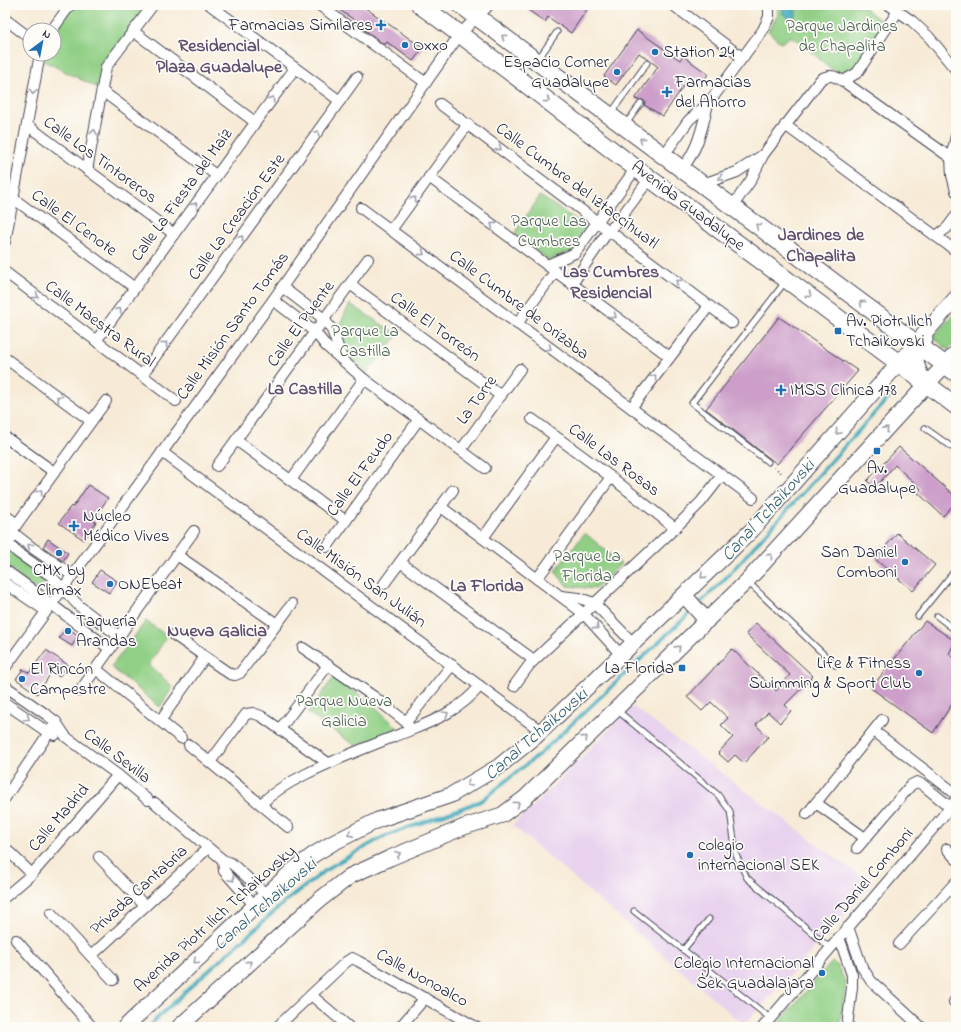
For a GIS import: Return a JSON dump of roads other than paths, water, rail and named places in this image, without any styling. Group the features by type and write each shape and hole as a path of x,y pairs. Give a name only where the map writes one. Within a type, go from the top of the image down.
{"main road":[{"name":"Avenida Guadalupe","path":"420,5 956,406"},
{"name":"Avenida Guadalupe","path":"464,6 918,345 952,364"}],"street":[{"path":"58,22 70,5"},
{"path":"87,170 106,67 153,5"},
{"path":"210,5 340,101"},
{"path":"320,5 426,83"},
{"name":"Calle Misión Santo Tomás","path":"5,668 273,300 460,34 489,5"},
{"path":"672,5 743,58"},
{"path":"664,155 689,120 708,104 763,30 769,17 770,5"},
{"path":"843,81 857,73 894,8 912,21 929,37 956,70"},
{"path":"5,19 22,32"},
{"path":"133,32 255,122"},
{"path":"5,242 39,62"},
{"name":"Calle La Fiesta del Maíz","path":"96,341 295,68"},
{"path":"732,207 751,180 763,155 821,79 828,76 835,76 843,81 951,158"},
{"name":"Calle La Creación Este","path":"142,375 357,77"},
{"path":"102,91 216,175"},
{"name":"Calle Cumbre del Iztaccíhuatl","path":"440,104 732,322"},
{"path":"682,169 694,153 698,144 708,104"},
{"path":"391,230 468,124"},
{"name":"Calle Los Tintoreros","path":"27,125 174,234"},
{"path":"786,125 956,251"},
{"path":"956,136 951,158 952,176 956,191"},
{"path":"703,184 737,172 763,155"},
{"path":"547,265 575,253 598,222 643,173"},
{"path":"572,284 609,230 616,224 643,173"},
{"path":"429,177 670,357"},
{"name":"Calle El Cenote","path":"14,198 135,288"},
{"name":"Calle Cumbre de Orizaba","path":"361,208 753,498"},
{"path":"936,236 947,228 956,216"},
{"path":"575,253 587,262"},
{"name":"Calle El Puente","path":"217,466 368,259"},
{"name":"Calle Maestra Rural","path":"5,272 176,401"},
{"path":"518,324 555,272"},
{"name":"Calle El Torreón","path":"350,284 501,396"},
{"path":"282,287 324,319 332,330 343,360"},
{"name":"Avenida Piotr Ilich Tchaikovsky","path":"179,1027 318,901 350,876 464,827 502,815 525,798 616,709 752,530 899,362 918,345 956,298"},
{"path":"273,300 315,332 326,346 364,379 485,468"},
{"path":"631,408 709,306"},
{"path":"918,345 916,365 926,383"},
{"path":"5,358 91,421"},
{"name":"Avenida Piotr Ilich Tchaikovsky","path":"125,1027 292,871 314,855 378,820 451,795 498,767 541,731 633,643 695,607 747,581 926,383 952,364"},
{"name":"La Torre","path":"461,450 520,369"},
{"path":"291,480 364,379"},
{"path":"106,401 15,528 9,544 17,552 51,576 79,606 120,637"},
{"name":"Calle El Feudo","path":"327,547 419,419"},
{"name":"Calle Las Rosas","path":"532,419 612,477 676,528"},
{"path":"5,437 54,472"},
{"path":"483,538 556,437"},
{"path":"236,440 346,520"},
{"name":"Calle Misión San Julián","path":"162,452 541,731"},
{"path":"514,686 534,660 676,528 701,502 722,475"},
{"path":"537,579 612,477"},
{"path":"384,584 453,490"},
{"path":"441,507 584,614 621,655"},
{"path":"5,515 34,549 72,575"},
{"path":"80,691 194,532"},
{"path":"178,555 277,624"},
{"path":"400,562 534,660"},
{"path":"5,570 49,607"},
{"path":"5,583 71,620 110,649"},
{"path":"560,596 580,598 594,603 633,643"},
{"path":"174,635 230,674 235,675 240,673 292,604"},
{"path":"303,648 373,696 408,726"},
{"path":"160,721 205,657"},
{"path":"280,729 328,665"},
{"path":"408,726 452,665"},
{"path":"96,669 288,827"},
{"name":"Calle Sevilla","path":"5,686 56,722 66,737 118,775 223,860 231,863 267,895"},
{"path":"261,804 269,796 283,787 328,763 408,726 434,721 447,714 468,698 480,686"},
{"name":"Calle Sevilla","path":"5,703 49,733 66,737"},
{"path":"210,762 246,714 253,713 280,729 328,763"},
{"path":"807,814 882,720"},
{"path":"5,798 56,722"},
{"path":"874,731 956,794"},
{"name":"Calle Madrid","path":"5,897 32,874 118,775"},
{"path":"857,848 910,785 916,782 953,804"},
{"path":"816,803 865,838"},
{"name":"Calle Daniel Comboni","path":"763,1027 953,804"},
{"path":"5,848 32,874"},
{"name":"Privada Cantabria","path":"91,956 208,848"},
{"path":"947,849 956,859"},
{"path":"99,857 145,906"},
{"name":"Calle Sevilla","path":"223,860 224,871 255,906"},
{"path":"899,944 956,882"},
{"path":"51,913 113,980"},
{"path":"848,927 862,967 871,981 922,1027"},
{"path":"839,937 852,974 852,987 847,1027"},
{"path":"16,940 92,1027"},
{"name":"Calle Nonoalco","path":"311,994 352,958 476,1027"},
{"path":"852,987 860,980 864,979 871,981"},
{"path":"277,1027 311,994 349,1027"},
{"path":"400,1027 425,998"}],"lane":[{"path":"537,61 557,32"},
{"path":"610,115 647,63"},
{"path":"624,126 641,103"},
{"path":"768,462 692,403 787,279"},
{"path":"925,428 956,450"},
{"path":"918,616 956,569"},
{"path":"747,581 835,665"},
{"path":"937,616 956,631"},
{"path":"616,709 718,795 730,811 736,855 747,878 830,948"},
{"path":"956,721 954,723 956,724"},
{"path":"634,911 770,1018"},
{"path":"683,950 709,919"}],"water":[{"path":"782,5 795,5 796,15 794,18 789,19 783,14"}],"waterway":[{"name":"Canal Tchaikovski","path":"697,606 723,581 891,395"},
{"name":"Canal Tchaikovski","path":"148,1027 286,901 330,867 383,837 481,801 542,752 693,610"}],"place":[{"name":"Farmacias Similares","path":"381,25"},
{"name":"Oxxo","path":"405,45"},
{"name":"Station 24","path":"655,52"},
{"name":"Espacio Corner Guadalupe","path":"617,72"},
{"name":"Farmacias del Ahorro","path":"667,92"},
{"name":"Av. Piotr Ilich Tchaikovski","path":"838,331"},
{"name":"IMSS Clinica 178","path":"781,390"},
{"name":"Av. Guadalupe","path":"877,451"},
{"name":"Núcleo Médico Vives","path":"74,526"},
{"name":"CMX by Climax","path":"59,553"},
{"name":"San Daniel Comboni","path":"905,562"},
{"name":"ONEbeat","path":"110,584"},
{"name":"Taquería Arandas","path":"68,631"},
{"name":"La Florida","path":"682,668"},
{"name":"Life & Fitness Swimming & Sport Club","path":"919,673"},
{"name":"El Rincón Campestre","path":"22,679"},
{"name":"colegio internacional SEK","path":"690,855"},
{"name":"Colegio Internacional Sek Guadalajara","path":"822,973"}],"district":[{"name":"Residencial Plaza Guadalupe","path":"219,57"},
{"name":"Jardines de Chapalita","path":"821,246"},
{"name":"Las Cumbres Residencial","path":"611,283"},
{"name":"La Castilla","path":"305,390"},
{"name":"La Florida","path":"487,587"},
{"name":"Nueva Galicia","path":"217,632"}],"park label":[{"name":"Parque Jardines de Chapalita","path":"842,36"},
{"name":"Parque Las Cumbres","path":"549,231"},
{"name":"Parque La Castilla","path":"365,341"},
{"name":"Parque La Florida","path":"587,566"},
{"name":"Parque Nueva Galicia","path":"344,711"}]}
